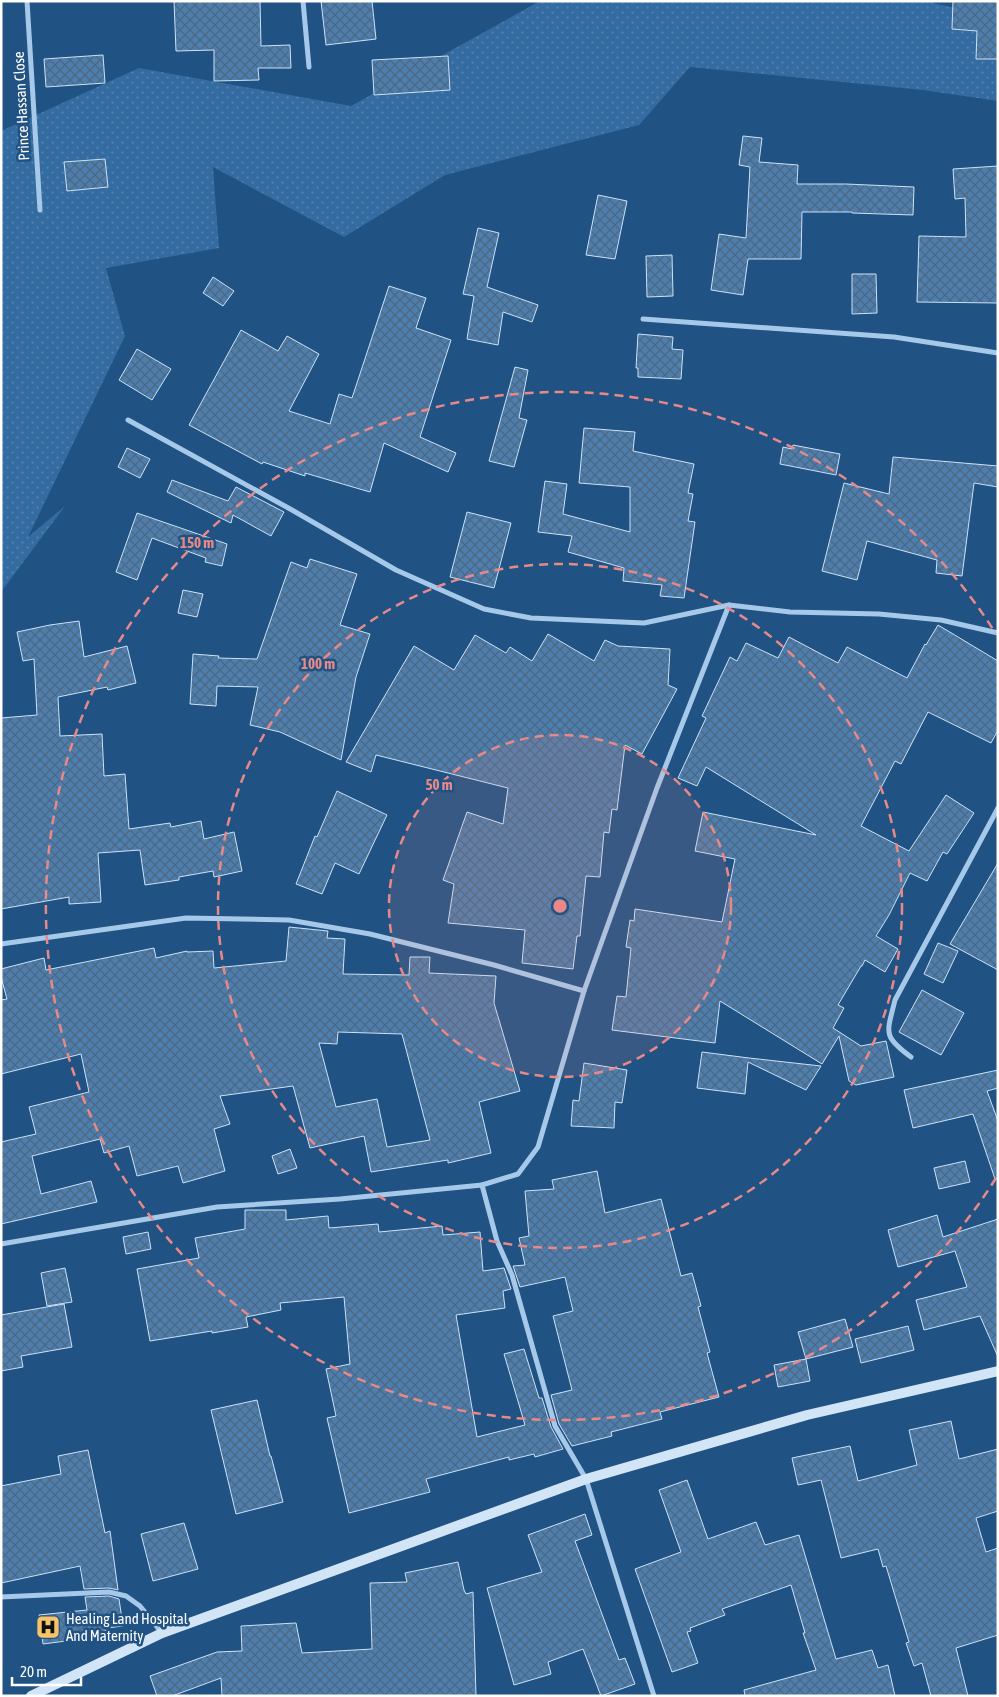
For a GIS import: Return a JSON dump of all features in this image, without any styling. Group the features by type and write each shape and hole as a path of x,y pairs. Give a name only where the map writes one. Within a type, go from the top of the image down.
{"street":[{"name":"Prince Hassan Close","path":"27,1 40,210"},
{"path":"303,1 309,67"},
{"path":"643,319 894,337 998,354"},
{"path":"128,420 292,510 396,570 484,609 531,618 644,623 729,605 790,612 879,614 941,620 998,633"},
{"path":"1,1244 217,1207 340,1199 482,1185 518,1174 538,1147 584,991 657,788 729,605"},
{"path":"911,1057 894,1044 888,1029 896,1000 998,808"},
{"path":"1,944 186,918 289,920 370,934 494,965 584,991"},
{"path":"482,1185 497,1241 512,1275 555,1426 586,1478 654,1696"},
{"path":"31,1696 162,1633 586,1478 807,1414 998,1370"},
{"path":"1,1597 109,1592 126,1596 140,1606 162,1633"}],"shaded area":[{"path":"540,1 933,1 933,3 998,17 998,101 923,90 690,67 639,125 445,175 344,237 213,167 219,248 106,268 125,336 28,537 65,506 1,592 1,131 139,68 351,106"}],"building":[{"path":"174,1 260,1 261,46 290,45 291,68 258,68 259,80 214,81 214,50 176,51"},
{"path":"321,1 372,1 376,39 326,45"},
{"path":"953,1 998,1 998,59 976,59 977,31 952,29"},
{"path":"103,55 105,83 46,87 44,59"},
{"path":"448,56 450,90 374,95 372,60"},
{"path":"743,136 762,138 759,162 798,165 797,184 914,187 913,215 802,212 801,259 748,259 743,295 711,290 719,234 746,238 750,167 739,165"},
{"path":"105,159 108,187 67,191 64,162"},
{"path":"998,166 998,303 917,302 919,236 966,237 965,198 955,199 953,169"},
{"path":"598,195 627,201 615,259 586,255"},
{"path":"478,228 499,233 487,287 538,305 532,322 503,312 498,345 467,339 474,296 463,294"},
{"path":"672,255 673,296 647,297 646,256"},
{"path":"852,274 876,274 877,313 852,314"},
{"path":"213,277 234,291 223,306 203,293"},
{"path":"389,286 426,298 416,328 451,340 420,437 456,453 448,472 384,443 370,492 305,473 305,476 263,462 262,464 189,425 241,330 278,351 287,336 319,354 289,411 330,424 339,394 352,398"},
{"path":"638,334 673,337 672,349 683,350 681,379 638,377 638,368 636,368"},
{"path":"137,349 171,369 152,400 119,380"},
{"path":"515,367 528,370 519,418 527,420 514,467 489,461"},
{"path":"584,428 635,432 633,451 694,464 688,493 693,494 688,521 695,522 684,598 660,596 662,585 623,581 624,568 568,552 572,536 538,532 545,481 567,484 563,514 630,532 630,487 579,483"},
{"path":"793,445 840,454 836,475 780,464 783,447 792,449"},
{"path":"127,448 150,459 140,478 118,467"},
{"path":"893,457 998,466 998,487 974,483 962,576 936,573 937,560 867,541 857,580 822,571 844,483 889,494"},
{"path":"172,480 228,501 236,487 284,512 271,536 233,515 231,523 167,492"},
{"path":"467,512 511,523 494,588 450,577"},
{"path":"137,513 227,544 222,566 205,562 206,558 152,538 137,580 116,572"},
{"path":"310,559 357,574 340,625 370,634 356,677 341,760 280,732 250,725 258,687 217,686 216,706 190,704 193,654 219,656 218,658 257,659 291,562 307,568"},
{"path":"183,590 203,594 197,617 178,613"},
{"path":"79,621 84,657 127,646 136,683 108,690 107,687 58,697 60,736 102,734 104,776 125,774 129,829 170,823 171,827 201,821 204,839 234,832 242,871 214,877 213,871 179,877 179,880 145,885 140,850 98,853 101,902 69,904 69,897 1,909 1,718 37,715 34,659 23,661 17,632"},
{"path":"938,625 998,661 998,730 991,743 928,712 901,764 895,761 861,826 909,851 946,795 974,813 947,854 943,852 927,881 910,873 876,936 898,949 885,972 865,960 838,1005 844,1008 833,1028 861,1046 886,1041 894,1077 856,1085 849,1081 839,1036 822,1064 720,1001 715,1043 612,1030 617,996 626,997 631,948 626,947 630,920 634,921 635,909 722,922 735,859 695,851 703,812 816,835 706,767 697,786 678,778 706,718 702,716 730,657 737,661 746,643 778,658 789,637 838,663 847,647 907,678 925,644"},
{"path":"548,634 594,661 605,640 618,646 670,649 668,685 677,689 642,754 625,745 617,810 612,809 609,833 604,832 600,877 586,876 580,936 577,936 573,969 522,963 525,930 448,923 454,884 443,880 467,812 503,824 508,788 376,755 371,772 346,762 414,646 454,670 475,635 506,653 510,647 532,661"},
{"path":"337,791 387,815 359,874 335,863 322,894 296,884 315,836 317,837"},
{"path":"998,863 998,970 950,944"},
{"path":"289,927 328,931 327,938 345,939 343,974 409,975 410,957 430,957 429,973 496,976 494,1003 520,1091 479,1102 491,1153 448,1163 448,1160 371,1172 364,1136 310,1148 293,1086 220,1096 230,1124 214,1129 225,1171 183,1183 178,1166 137,1176 129,1146 104,1153 100,1139 32,1156 41,1194 91,1181 97,1202 1,1224 1,1142 36,1134 29,1107 89,1092 81,1054 1,1074 1,1000 7,999 1,977 1,969 44,958 46,970 154,948 156,958 187,951 213,951 214,968 286,961","holes":["338,1032 402,1034 430,1140 387,1147 377,1099 336,1107 319,1043 337,1044"]},
{"path":"938,943 958,951 943,983 924,974"},
{"path":"922,990 964,1013 941,1055 899,1032"},
{"path":"702,1052 821,1066 806,1090 748,1062 745,1094 697,1088"},
{"path":"584,1063 627,1070 622,1103 615,1102 614,1128 571,1126 573,1100 579,1101"},
{"path":"998,1070 998,1088 987,1091 998,1121 998,1178 995,1179 973,1114 913,1128 904,1090"},
{"path":"290,1149 297,1168 278,1174 272,1156"},
{"path":"965,1161 970,1182 939,1189 934,1168"},
{"path":"597,1171 605,1213 661,1199 681,1276 692,1273 701,1306 698,1307 710,1352 707,1353 719,1397 660,1412 662,1419 611,1432 612,1436 572,1446 559,1424 551,1395 572,1390 553,1316 573,1311 565,1277 520,1287 513,1266 525,1265 519,1238 529,1236 525,1191 554,1189 552,1180"},
{"path":"245,1210 286,1210 286,1220 328,1216 329,1228 378,1224 379,1232 442,1226 443,1235 480,1232 483,1271 504,1268 511,1289 503,1291 505,1308 456,1315 477,1437 525,1425 504,1354 524,1349 539,1398 542,1398 551,1427 563,1449 535,1457 534,1454 509,1460 509,1457 426,1479 430,1492 349,1513 327,1418 336,1416 326,1369 350,1364 344,1297 280,1303 281,1310 246,1317 248,1327 150,1341 137,1269 199,1258 195,1238 245,1229"},
{"path":"937,1215 943,1237 998,1219 998,1357 980,1316 924,1330 916,1300 967,1287 955,1251 898,1267 888,1230"},
{"path":"148,1232 151,1249 126,1254 123,1237"},
{"path":"65,1268 72,1302 47,1306 41,1273"},
{"path":"64,1304 72,1347 21,1356 23,1367 1,1371 1,1315"},
{"path":"845,1319 853,1347 806,1359 798,1332"},
{"path":"908,1326 914,1350 861,1363 855,1339"},
{"path":"806,1359 810,1381 778,1387 774,1365"},
{"path":"257,1400 283,1502 236,1514 211,1410"},
{"path":"951,1421 959,1459 998,1449 998,1511 976,1518 986,1552 998,1548 998,1635 956,1648 968,1696 931,1696 922,1663 914,1666 906,1643 909,1642 886,1566 883,1567 878,1549 841,1558 821,1480 798,1485 792,1458 850,1446 858,1481 917,1465 909,1430"},
{"path":"88,1450 105,1533 110,1531 118,1590 109,1588 84,1589 80,1566 1,1583 1,1486 61,1474 58,1456"},
{"path":"687,1480 708,1539 756,1522 765,1545 799,1535 836,1659 872,1650 878,1668 888,1665 895,1696 745,1696 744,1690 816,1670 803,1633 805,1633 791,1585 722,1609 725,1615 690,1628 691,1631 687,1632 698,1663 672,1672 635,1569 681,1552 659,1490"},
{"path":"585,1514 592,1535 575,1541 619,1660 625,1658 635,1684 601,1696 583,1649 548,1662 551,1674 514,1685 487,1588 542,1572 528,1535"},
{"path":"184,1523 198,1569 153,1581 141,1534"},
{"path":"458,1562 466,1594 473,1592 476,1696 222,1696 221,1678 172,1696 157,1696 150,1676 217,1652 242,1651 241,1626 296,1623 302,1653 372,1649 370,1583 407,1582 405,1573"},
{"path":"109,1596 119,1599 123,1626 107,1628 108,1630 91,1634 91,1637 66,1639 66,1641 43,1644 39,1615 87,1610 85,1597"}],"place":[{"name":"Healing Land Hospital And Maternity","path":"48,1627"}]}
